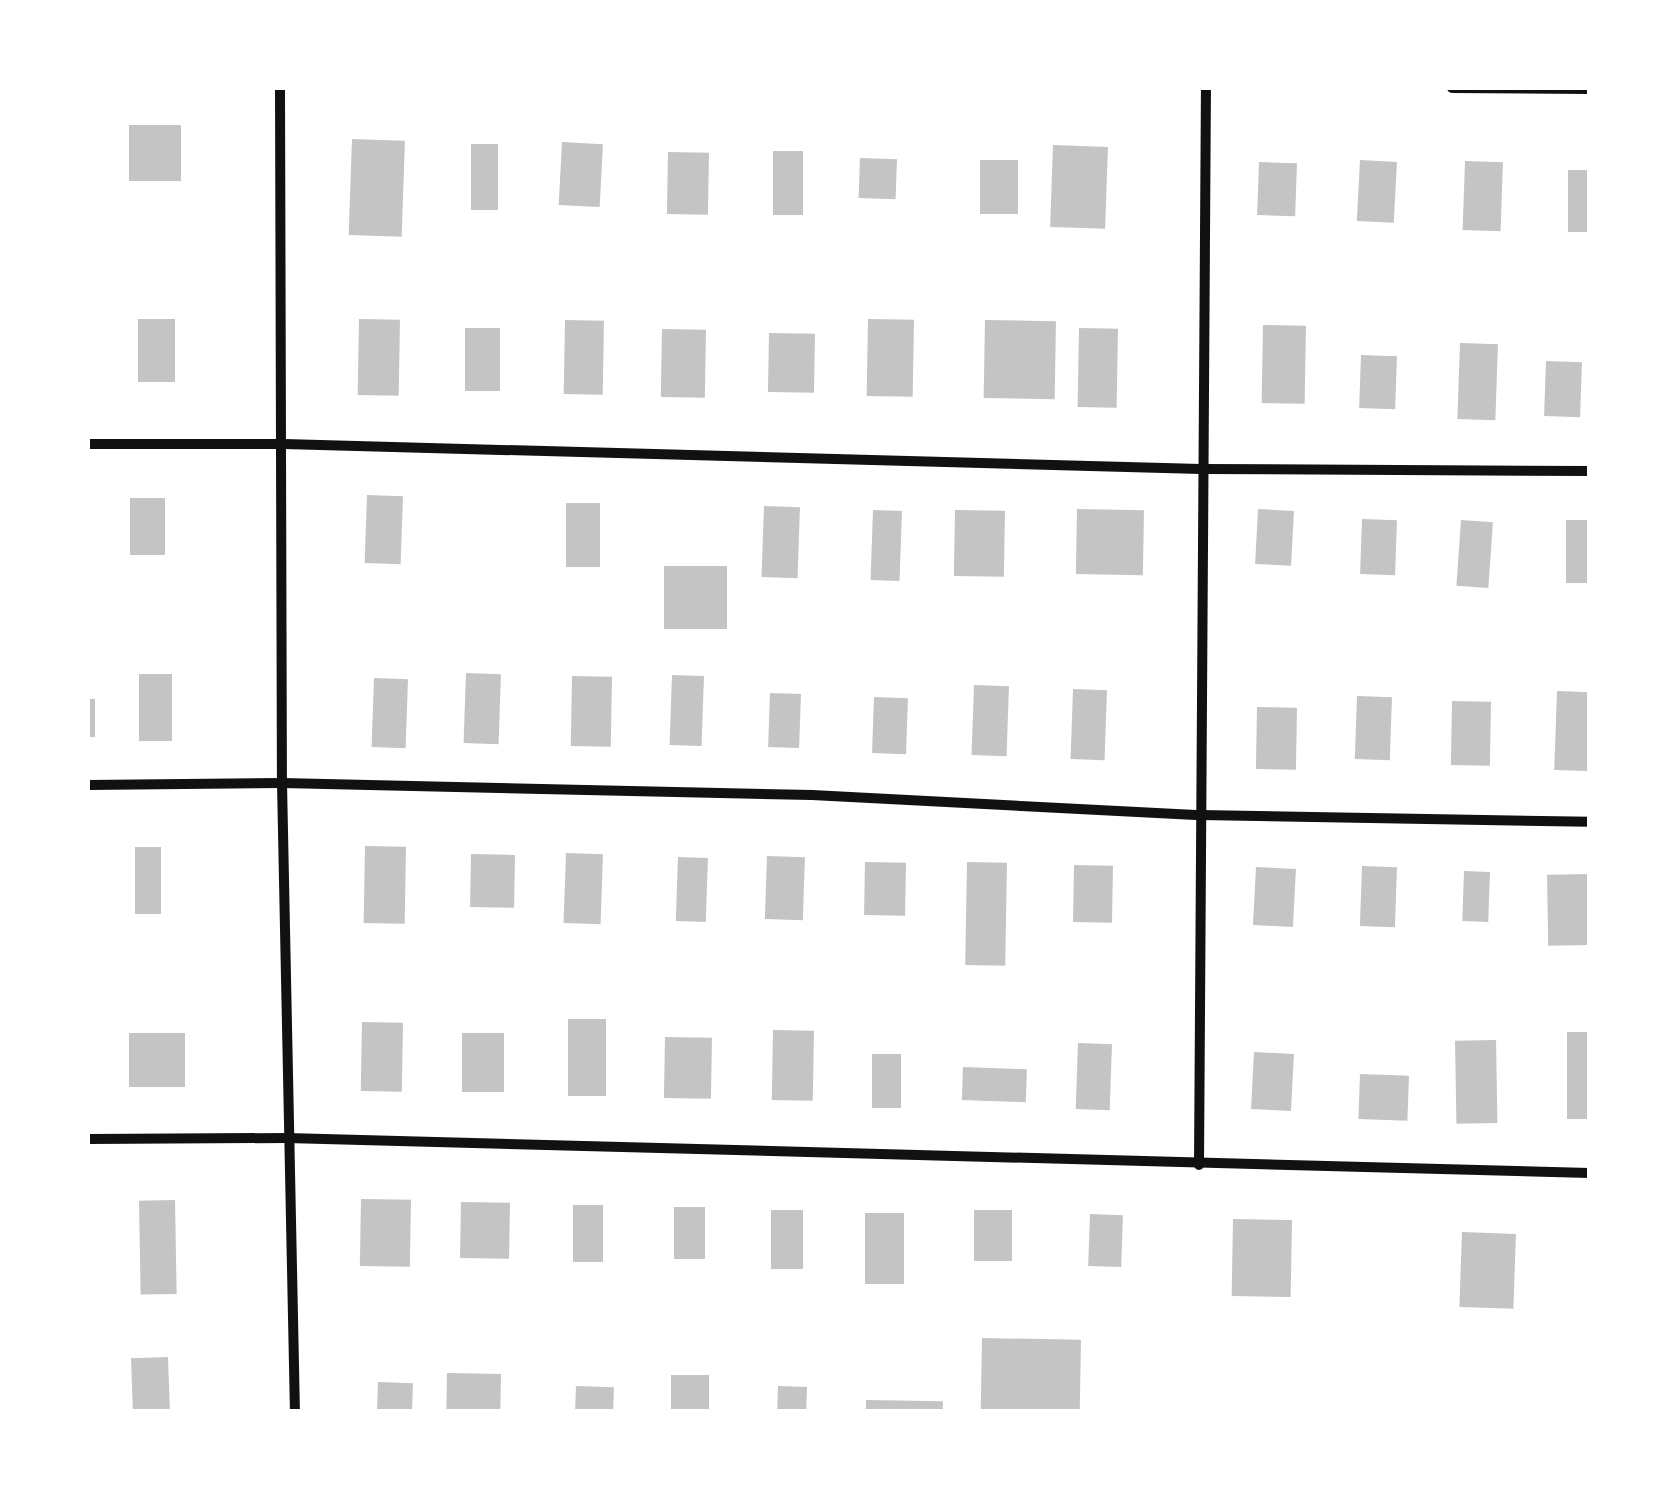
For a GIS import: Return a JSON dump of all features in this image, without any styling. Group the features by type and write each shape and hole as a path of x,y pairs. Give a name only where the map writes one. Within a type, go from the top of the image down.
{"street":[{"path":"280,88 282,784 296,1412"},
{"path":"1199,1166 1206,88"},
{"path":"1452,88 1590,88"},
{"path":"88,444 284,444 1201,469 1590,470"},
{"path":"88,784 282,784 812,796 1200,816 1590,822"},
{"path":"88,1139 287,1138 1590,1174"}],"building":[{"path":"129,125 181,125 181,181 129,181"},
{"path":"352,139 405,141 402,237 349,235"},
{"path":"562,142 603,144 600,207 559,205"},
{"path":"471,144 498,144 498,210 471,210"},
{"path":"1053,145 1108,147 1105,229 1050,227"},
{"path":"773,151 803,151 803,215 773,215"},
{"path":"668,152 709,153 708,215 667,214"},
{"path":"860,158 897,159 896,199 859,198"},
{"path":"980,160 1018,160 1018,214 980,214"},
{"path":"1360,160 1397,162 1394,223 1357,221"},
{"path":"1465,161 1503,162 1501,231 1463,230"},
{"path":"1259,162 1297,163 1295,216 1257,215"},
{"path":"1568,170 1590,170 1590,232 1568,232"},
{"path":"138,319 175,319 175,382 138,382"},
{"path":"359,319 400,320 399,396 358,395"},
{"path":"868,319 914,320 913,397 867,396"},
{"path":"565,320 604,321 603,395 564,394"},
{"path":"985,320 1056,321 1055,399 984,398"},
{"path":"1263,325 1306,326 1305,404 1262,403"},
{"path":"465,328 500,328 500,391 465,391"},
{"path":"1079,328 1118,329 1117,408 1078,407"},
{"path":"662,329 706,330 705,398 661,397"},
{"path":"769,333 815,334 814,393 768,392"},
{"path":"1460,343 1498,344 1495,420 1457,419"},
{"path":"1361,355 1397,356 1395,409 1359,408"},
{"path":"1546,361 1582,362 1580,417 1544,416"},
{"path":"367,495 403,496 401,564 365,563"},
{"path":"130,498 165,498 165,555 130,555"},
{"path":"566,503 600,503 600,567 566,567"},
{"path":"764,506 800,507 798,578 762,577"},
{"path":"1077,509 1144,510 1143,575 1076,574"},
{"path":"1258,509 1294,511 1291,566 1255,564"},
{"path":"873,510 902,511 900,581 871,580"},
{"path":"955,510 1005,511 1004,577 954,576"},
{"path":"1362,519 1397,520 1395,575 1360,574"},
{"path":"1461,520 1493,522 1488,588 1456,586"},
{"path":"1566,520 1590,520 1590,583 1566,583"},
{"path":"664,566 727,566 727,629 664,629"},
{"path":"466,673 501,674 499,744 464,743"},
{"path":"139,674 172,674 172,741 139,741"},
{"path":"672,675 704,676 702,746 670,745"},
{"path":"572,676 612,677 611,747 571,746"},
{"path":"374,678 408,679 406,748 372,747"},
{"path":"974,685 1009,686 1007,756 972,755"},
{"path":"1073,689 1107,690 1105,760 1071,759"},
{"path":"1557,691 1590,692 1587,771 1554,770"},
{"path":"770,693 801,694 799,748 768,747"},
{"path":"1357,696 1392,697 1390,760 1355,759"},
{"path":"874,697 908,698 906,754 872,753"},
{"path":"88,699 95,699 95,737 88,737"},
{"path":"1452,701 1491,702 1490,766 1451,765"},
{"path":"1257,707 1297,708 1296,770 1256,769"},
{"path":"365,846 406,847 405,924 364,923"},
{"path":"135,847 161,847 161,914 135,914"},
{"path":"566,853 603,854 601,924 564,923"},
{"path":"471,854 515,855 514,908 470,907"},
{"path":"767,856 805,857 803,920 765,919"},
{"path":"678,857 708,858 706,922 676,921"},
{"path":"865,862 906,863 905,916 864,915"},
{"path":"967,862 1007,863 1005,966 965,965"},
{"path":"1074,865 1113,866 1112,923 1073,922"},
{"path":"1362,866 1397,867 1395,927 1360,926"},
{"path":"1256,867 1296,869 1293,927 1253,925"},
{"path":"1464,871 1490,872 1488,922 1462,921"},
{"path":"1589,874 1590,945 1548,946 1547,875"},
{"path":"568,1019 606,1019 606,1096 568,1096"},
{"path":"362,1022 403,1023 402,1092 361,1091"},
{"path":"773,1030 814,1031 813,1101 772,1100"},
{"path":"1567,1032 1590,1032 1590,1119 1567,1119"},
{"path":"129,1033 185,1033 185,1087 129,1087"},
{"path":"462,1033 504,1033 504,1092 462,1092"},
{"path":"665,1037 712,1038 711,1099 664,1098"},
{"path":"1496,1040 1497,1123 1456,1124 1455,1041"},
{"path":"1078,1043 1112,1044 1110,1110 1076,1109"},
{"path":"1254,1052 1294,1054 1291,1111 1251,1109"},
{"path":"872,1054 901,1054 901,1108 872,1108"},
{"path":"963,1067 1027,1069 1026,1102 962,1100"},
{"path":"1360,1074 1409,1076 1407,1121 1358,1119"},
{"path":"361,1199 411,1200 410,1267 360,1266"},
{"path":"175,1200 177,1294 141,1295 139,1201"},
{"path":"461,1202 510,1203 509,1259 460,1258"},
{"path":"573,1205 603,1205 603,1262 573,1262"},
{"path":"674,1207 705,1207 705,1259 674,1259"},
{"path":"771,1210 803,1210 803,1269 771,1269"},
{"path":"974,1210 1012,1210 1012,1261 974,1261"},
{"path":"865,1213 904,1213 904,1284 865,1284"},
{"path":"1090,1214 1123,1215 1121,1267 1088,1266"},
{"path":"1233,1219 1292,1220 1291,1297 1232,1296"},
{"path":"1462,1232 1516,1234 1513,1309 1459,1307"},
{"path":"982,1338 1081,1340 1080,1412 981,1412"},
{"path":"168,1357 170,1412 133,1412 131,1358"},
{"path":"447,1373 501,1374 500,1412 446,1412"},
{"path":"671,1375 709,1375 709,1412 671,1412"},
{"path":"378,1382 413,1383 412,1412 377,1412"},
{"path":"576,1386 614,1387 613,1412 575,1412"},
{"path":"778,1386 807,1387 806,1412 777,1412"},
{"path":"866,1400 943,1401 943,1412 866,1412"}]}
